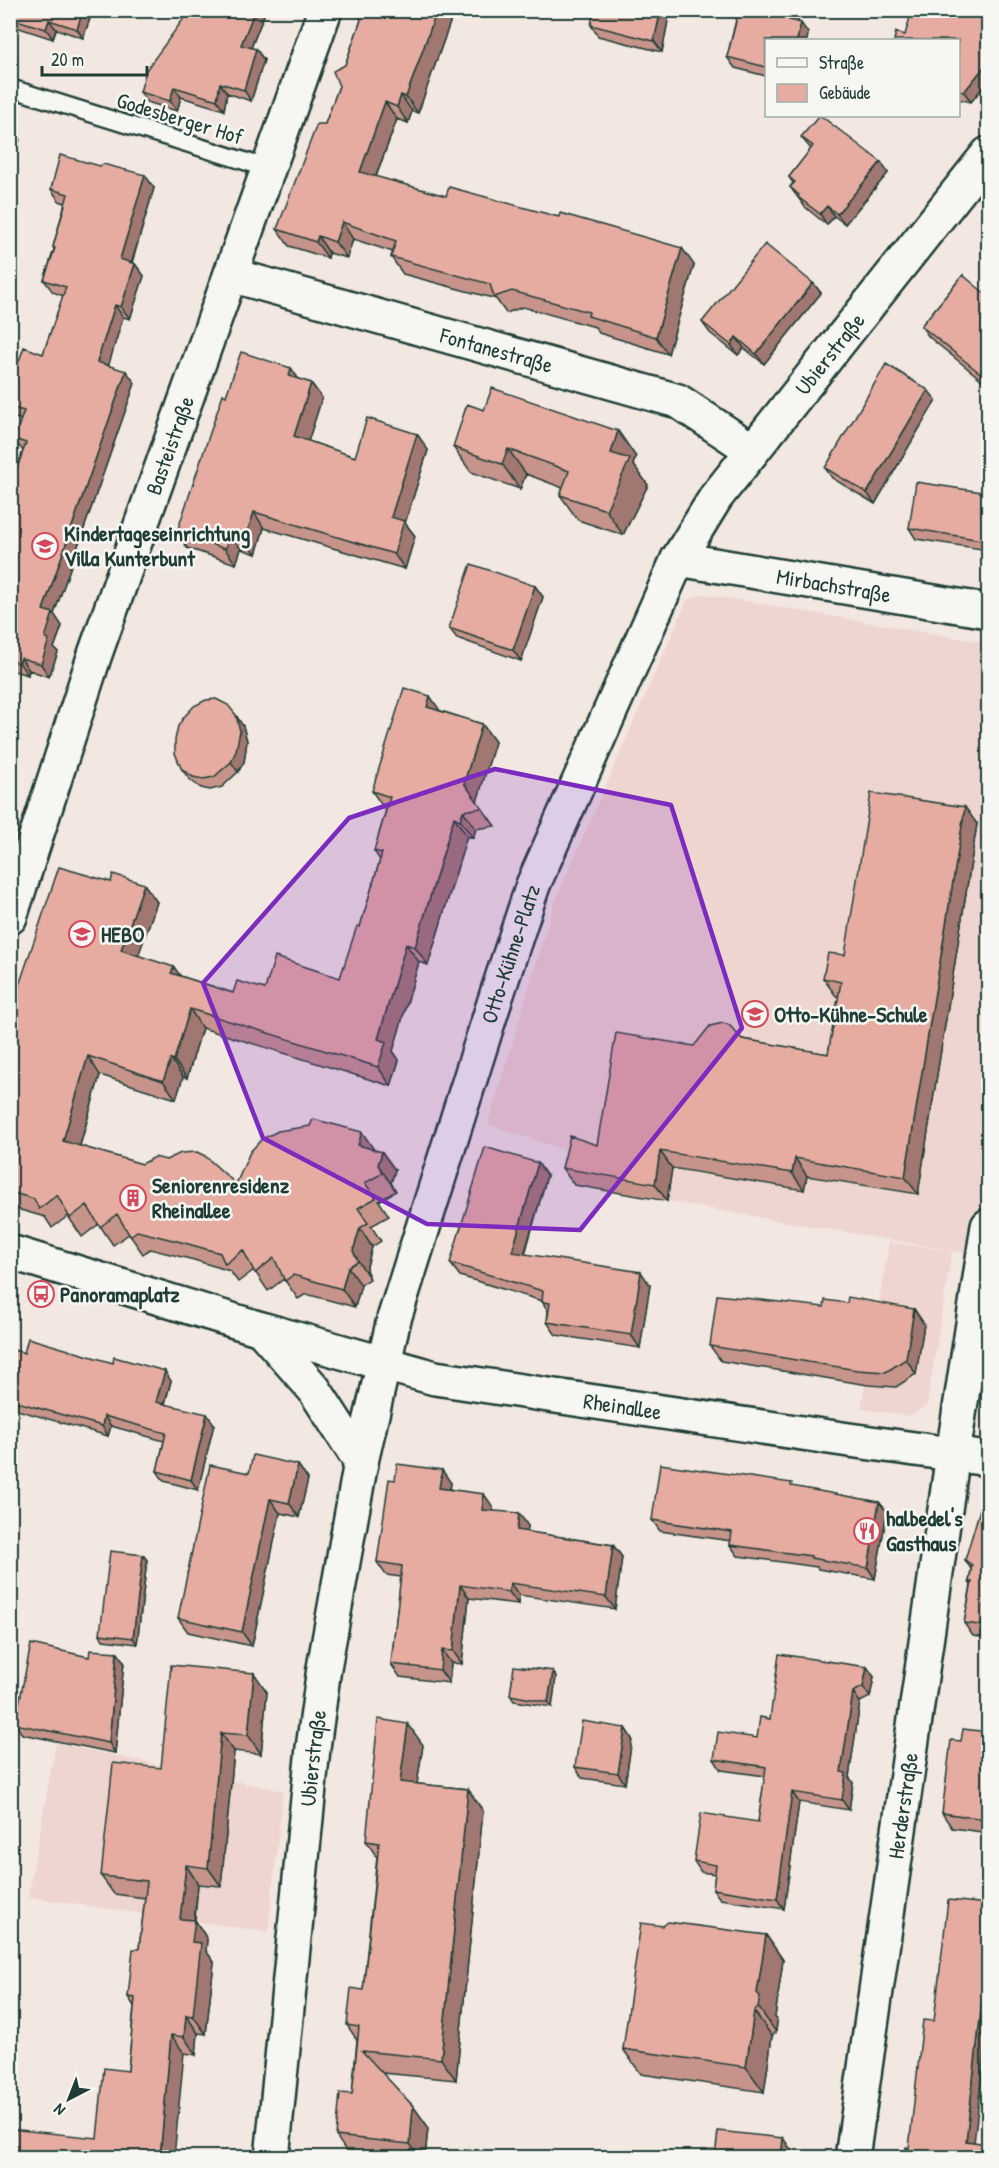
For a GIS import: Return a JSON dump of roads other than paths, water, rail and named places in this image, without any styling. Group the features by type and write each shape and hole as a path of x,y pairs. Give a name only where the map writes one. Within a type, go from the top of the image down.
{"street":[{"name":"Basteistraße","path":"10,917 95,654 325,10"},
{"name":"Ubierstraße","path":"678,559 716,497 988,154"},
{"name":"Fontanestraße","path":"231,275 678,401 752,450"},
{"name":"Mirbachstraße","path":"678,559 988,611"},
{"name":"Otto-Kühne-Platz","path":"382,1364 394,1319 533,885 678,559"},
{"path":"953,1454 988,1226"},
{"name":"Rheinallee","path":"10,1252 261,1329 446,1380 988,1459"},
{"path":"261,1329 314,1389 361,1462"},
{"name":"Ubierstraße","path":"272,2157 324,1668 361,1462 382,1364"},
{"name":"Herderstraße","path":"852,2157 953,1454"}],"lane":[{"name":"Godesberger Hof","path":"10,88 267,168"}],"place":[{"name":"Kindertageseinrichtung Villa Kunterbunt","path":"45,546"},
{"name":"HEBO","path":"82,934"},
{"name":"Otto-Kühne-Schule","path":"755,1014"},
{"name":"Seniorenresidenz Rheinallee","path":"133,1198"},
{"name":"Panoramaplatz","path":"41,1294"},
{"name":"halbedel's Gasthaus","path":"867,1531"}]}
